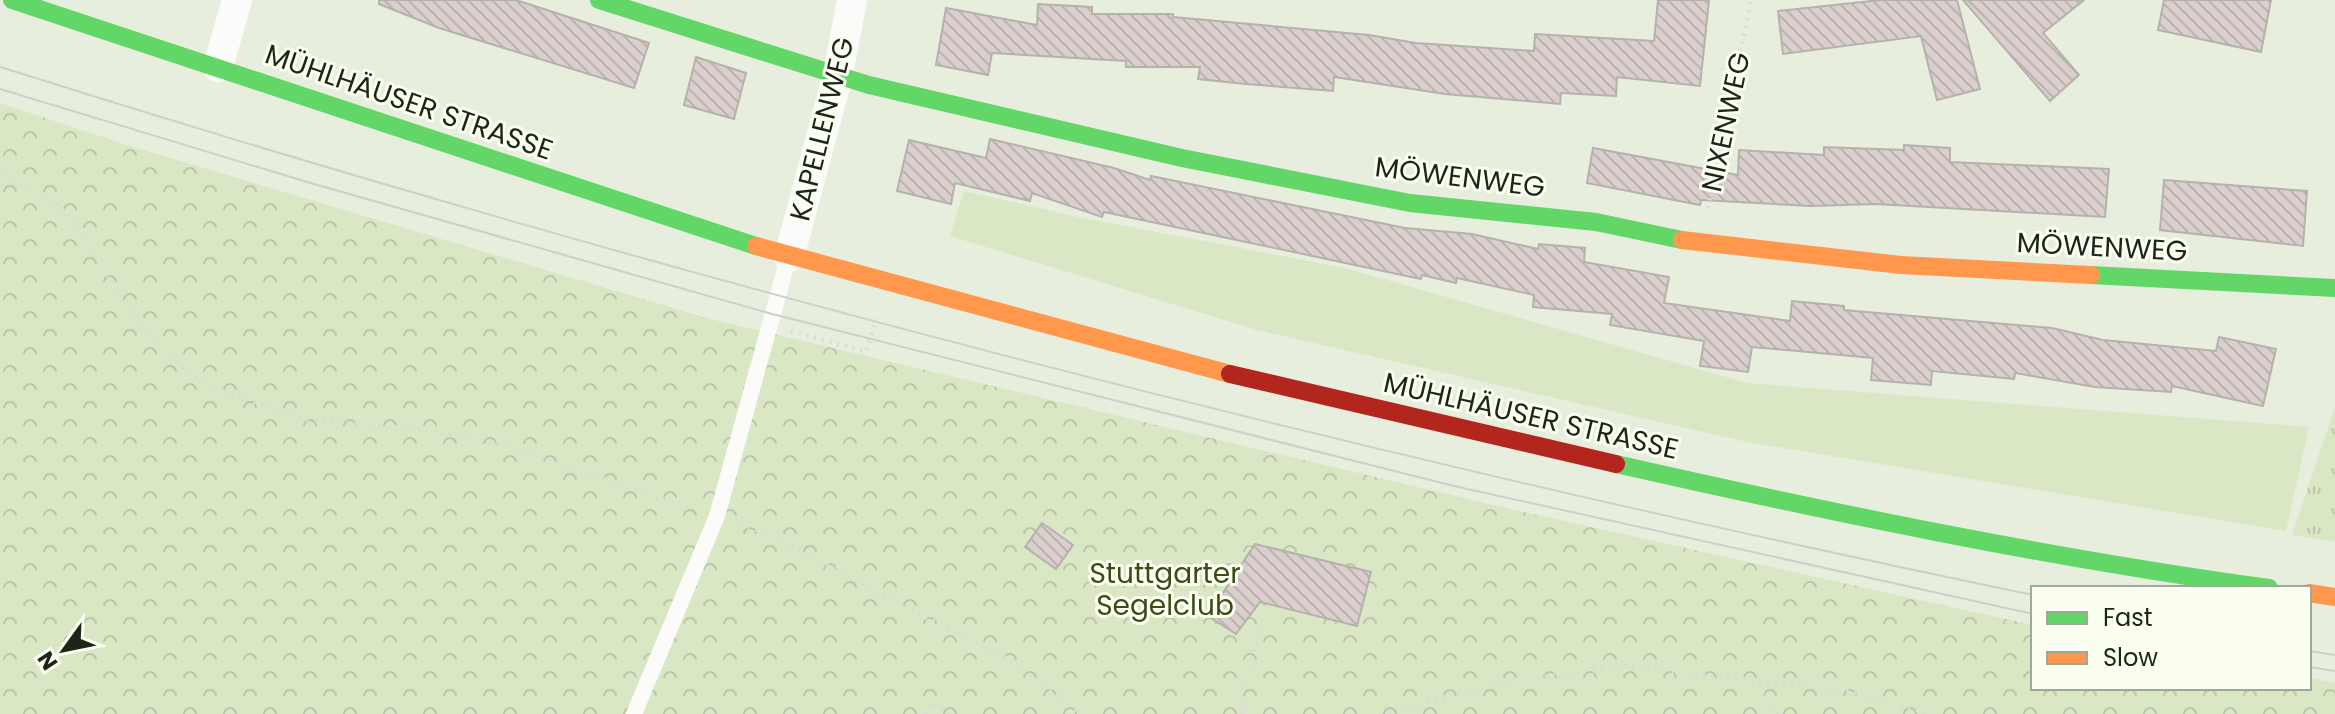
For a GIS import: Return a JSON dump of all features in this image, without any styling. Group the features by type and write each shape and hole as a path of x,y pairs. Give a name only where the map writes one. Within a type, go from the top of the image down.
{"main road":[{"name":"MÜHLHÄUSER STRASSE","path":"12,0 789,257 1311,395 1864,520 2130,569 2254,586"},
{"name":"MÖWENWEG","path":"599,0 838,75 1198,161 1410,203 1596,222 1700,244 1901,265 2335,288"},
{"path":"2311,593 2335,597"}],"street":[{"path":"218,67 237,0"},
{"name":"KAPELLENWEG","path":"789,257 838,75 852,0"}],"lane":[{"path":"634,714 717,516 789,257"}],"path":[{"name":"NIXENWEG","path":"1700,244 1751,0"},
{"path":"0,173 53,201 76,224 141,327 167,355 215,389 310,420 431,431 516,448 664,502 761,531 1016,664 1079,714"},
{"path":"770,325 866,352 880,306"},
{"path":"1242,714 1243,690 1263,615"},
{"path":"1381,714 1501,683 1623,666 1848,691 1931,714"},
{"path":"1752,681 1778,714"},
{"path":"925,714 932,703 949,714"}],"green space":[{"path":"0,103 130,146 710,319 1519,511 2031,625 2031,690 2311,690 2311,678 2335,683 2335,714 0,714"},
{"path":"964,191 1078,217 1345,268 1747,383 2309,427 2286,531 1747,442 1257,330 950,236"},
{"path":"2335,407 2335,542 2292,535"}],"building":[{"path":"379,0 516,0 649,43 634,88 439,28 379,4"},
{"path":"1658,0 1709,0 1700,86 1617,77 1616,96 1561,93 1560,104 1445,94 1334,77 1333,91 1246,84 1198,79 1200,67 1126,67 1126,61 992,53 988,75 936,65 946,8 1037,25 1038,4 1092,7 1092,14 1173,14 1173,17 1369,35 1416,43 1534,51 1535,34 1654,41"},
{"path":"1881,0 1957,0 1980,89 1937,100 1921,36 1783,54 1778,11"},
{"path":"1963,0 2084,0 2043,33 2079,75 2050,101"},
{"path":"2164,0 2271,0 2261,52 2158,30"},
{"path":"696,57 746,73 734,119 684,105"},
{"path":"990,139 1114,168 1150,180 1151,176 1405,228 1472,234 1538,249 1539,244 1585,248 1584,262 1669,277 1664,303 1790,321 1792,301 1844,306 1844,310 2052,328 2103,340 2216,351 2219,337 2276,349 2263,406 2172,386 2171,392 2095,387 2015,373 2014,379 1932,371 1931,385 1871,380 1873,358 1752,347 1748,372 1700,366 1704,341 1610,325 1612,314 1533,307 1534,295 1457,278 1456,283 1422,275 1421,279 1104,212 1102,217 1032,193 1030,201 955,183 951,204 897,191 909,140 986,158"},
{"path":"1904,145 1950,148 1950,162 2109,169 2105,217 1876,204 1810,206 1701,200 1700,205 1587,183 1593,148 1738,175 1739,150 1824,155 1824,147 1904,150"},
{"path":"2164,180 2307,191 2303,246 2160,230"},
{"path":"1042,523 1073,545 1056,569 1025,547"},
{"name":"Stuttgarter Segelclub","path":"1255,544 1371,572 1357,626 1260,602 1236,634 1208,616"}],"tram line":[{"path":"0,67 503,219 1010,357 1520,482 2031,595"},
{"path":"0,89 314,184 772,314 1454,486 2031,614"},
{"path":"2311,651 2335,655"},
{"path":"2311,667 2335,671"}],"traffic: fast":[{"path":"12,0 756,246"},
{"path":"599,0 869,85 1182,158 1410,203 1596,222 1682,240"},
{"path":"2091,275 2335,288"},
{"path":"1616,464 1941,533 2255,586"}],"traffic: slow":[{"path":"1682,240 1901,265 2091,275"},
{"path":"756,246 1230,374"},
{"path":"2311,593 2335,597"}],"traffic: jam":[{"path":"1230,374 1616,464"}]}
